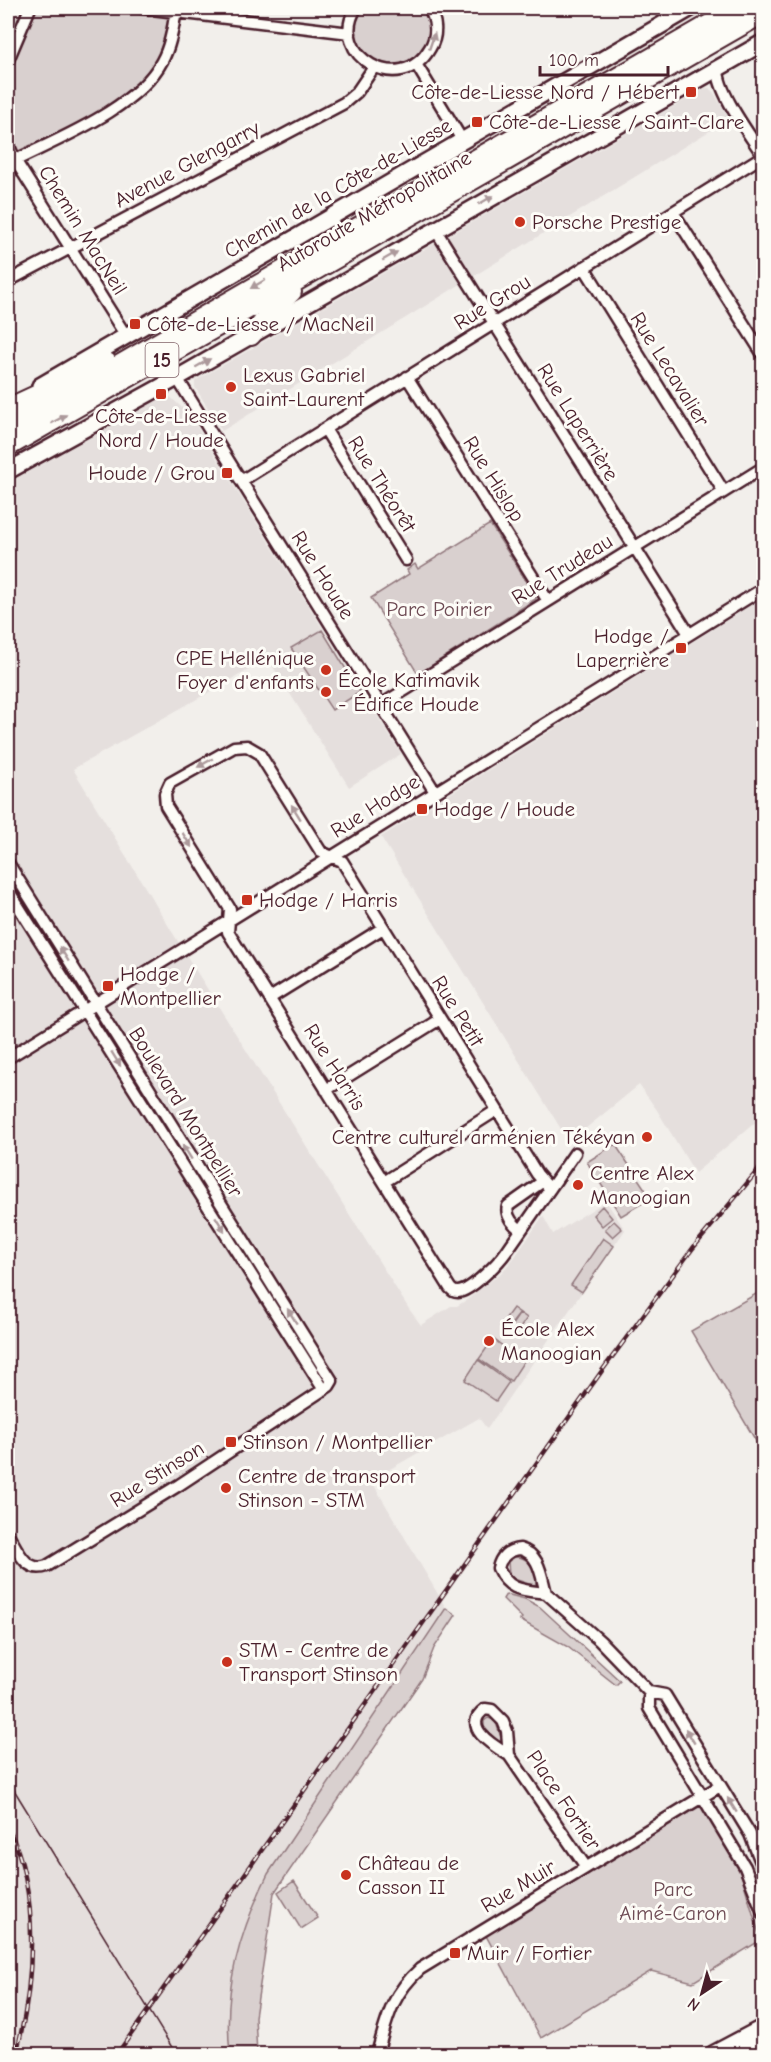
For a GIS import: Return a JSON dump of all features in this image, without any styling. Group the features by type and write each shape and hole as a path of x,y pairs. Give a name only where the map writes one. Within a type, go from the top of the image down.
{"highway":[{"name":"Autoroute Métropolitaine","path":"8,447 315,271 714,31 737,8"},
{"name":"Autoroute Métropolitaine","path":"8,429 101,377 156,342 714,31 764,13"},
{"path":"251,336 270,313 315,271"},
{"path":"8,407 56,387 95,366 156,342"}],"main road":[{"name":"Chemin de la Côte-de-Liesse","path":"8,407 691,8"},
{"path":"8,471 177,378 764,42"},
{"path":"713,2055 764,2027"},
{"path":"737,2055 764,2041"}],"street":[{"path":"8,60 30,8"},
{"path":"143,8 176,9 350,33"},
{"path":"356,8 350,33 357,51 366,62 374,67 395,71 416,64 425,57 435,36 431,8"},
{"path":"11,162 94,120 141,89 163,60 176,9"},
{"path":"416,64 462,140"},
{"name":"Avenue Glengarry","path":"8,281 344,102 357,92 374,67"},
{"path":"718,68 718,78 723,91 763,156"},
{"name":"Chemin MacNeil","path":"8,144 11,162 71,247 126,336"},
{"name":"Rue Grou","path":"241,481 763,156"},
{"path":"673,212 764,356"},
{"name":"Rue Laperrière","path":"435,229 689,634"},
{"name":"Rue Lecavalier","path":"584,267 724,492"},
{"name":"Rue Hislop","path":"407,377 548,601"},
{"name":"Rue Houde","path":"177,378 435,792"},
{"name":"Rue Théorêt","path":"325,429 406,560"},
{"name":"Rue Trudeau","path":"381,705 764,467"},
{"name":"Rue Hodge","path":"8,1058 764,588"},
{"name":"Rue Petit","path":"229,920 230,909 166,806 166,791 175,779 234,747 244,746 250,747 261,756 321,852 342,861 546,1185"},
{"name":"Boulevard Montpellier","path":"8,863 328,1386"},
{"name":"Boulevard Montpellier","path":"8,890 328,1386"},
{"name":"Rue Harris","path":"229,920 228,932 447,1285 455,1292 464,1290 502,1258 521,1230"},
{"path":"270,998 383,928"},
{"path":"327,1090 440,1019"},
{"path":"384,1182 497,1110"},
{"path":"546,1185 508,1206 507,1212 510,1218 521,1230 546,1185 575,1154"},
{"name":"Rue Stinson","path":"8,1534 27,1564 38,1568 47,1566 179,1485 328,1386"},
{"path":"546,1593 520,1589 508,1584 498,1568 503,1556 520,1549 532,1554 538,1565 546,1593 628,1668 649,1692 665,1695 750,1834 764,1870"},
{"path":"649,1692 649,1708 745,1867 764,1915"},
{"name":"Place Fortier","path":"509,1755 586,1867"},
{"name":"Rue Muir","path":"377,2055 395,1997 420,1969 720,1786"}],"shaded area":[{"path":"706,88 714,93 729,119 222,431 195,387 195,381"},
{"path":"168,395 189,414 401,754 349,787 268,659 73,769 188,958 421,1325 451,1306 457,1306 468,1299 501,1273 543,1216 553,1234 606,1201 625,1230 487,1429 479,1418 371,1480 446,1608 268,1874 253,1905 234,1965 228,2005 230,2054 8,2054 8,483"},
{"path":"763,598 763,1116 695,1173 639,1085 569,1142 381,837"}],"green space":[{"path":"30,8 143,8 176,11 169,43 141,89 15,160 8,144 8,60"},
{"path":"356,8 429,8 434,18 425,57 395,71 357,51 354,11"},
{"name":"Parc Poirier","path":"490,524 536,599 418,674 371,598 409,574 407,570 415,564 418,569"},
{"name":"CPE Hellénique Foyer d'enfants","path":"322,630 360,692 332,710 291,648"},
{"path":"8,871 80,987 79,991 74,988 8,881"},
{"path":"97,1016 197,1172 194,1173 189,1166 187,1167 141,1089 138,1090 95,1019"},
{"path":"615,1144 651,1198 621,1216 587,1162"},
{"path":"210,1193 322,1374 320,1375 215,1210 207,1194"},
{"path":"602,1206 612,1218 602,1226 593,1215"},
{"path":"614,1221 622,1229 613,1237 605,1229"},
{"path":"603,1238 614,1246 582,1292 571,1285"},
{"path":"763,1290 763,1453 691,1331"},
{"path":"513,1308 520,1313 506,1331 500,1326"},
{"path":"520,1313 527,1318 514,1337 507,1332"},
{"path":"493,1339 524,1361 511,1381 479,1359"},
{"path":"478,1360 509,1382 496,1401 465,1380"},
{"path":"515,1557 525,1559 532,1567 536,1576 535,1586 514,1579 509,1574 508,1562"},
{"path":"506,1594 525,1599 540,1607 620,1681 616,1685 568,1647 520,1620 522,1618 503,1599"},
{"path":"446,1608 456,1615 434,1648 422,1679 274,1893 255,2017 257,2054 230,2054 228,2030 231,1984 241,1939 268,1874"},
{"path":"488,1718 495,1720 503,1743 501,1745 484,1727 484,1721"},
{"name":"Parc Aimé-Caron","path":"702,1797 732,1844 761,1940 693,1982 651,1971 541,2038 483,1930"},
{"path":"294,1881 318,1918 301,1929 278,1892"}],"tram line":[{"path":"8,1780 176,2054"}],"railway":[{"path":"117,2054 604,1368 693,1248 764,1163"},
{"path":"8,1828 19,1853 30,1910 30,1970 27,2000 16,2054"}],"place":[{"name":"Côte-de-Liesse Nord / Hébert","path":"691,92"},
{"name":"Côte-de-Liesse / Saint-Clare","path":"477,122"},
{"name":"Porsche Prestige","path":"520,222"},
{"name":"Côte-de-Liesse / MacNeil","path":"135,324"},
{"name":"Lexus Gabriel Saint-Laurent","path":"231,387"},
{"name":"Côte-de-Liesse Nord / Houde","path":"161,394"},
{"name":"Houde / Grou","path":"227,473"},
{"name":"Hodge / Laperrière","path":"681,648"},
{"name":"CPE Hellénique Foyer d'enfants","path":"326,670"},
{"name":"École Katimavik - Édifice Houde","path":"326,692"},
{"name":"Hodge / Houde","path":"422,809"},
{"name":"Hodge / Harris","path":"247,900"},
{"name":"Hodge / Montpellier","path":"108,986"},
{"name":"Centre culturel arménien Tékéyan","path":"647,1137"},
{"name":"Centre Alex Manoogian","path":"578,1185"},
{"name":"École Alex Manoogian","path":"489,1341"},
{"name":"Stinson / Montpellier","path":"231,1442"},
{"name":"Centre de transport Stinson - STM","path":"226,1488"},
{"name":"STM - Centre de Transport Stinson","path":"227,1662"},
{"name":"Château de Casson II","path":"346,1875"},
{"name":"Muir / Fortier","path":"455,1953"}]}
